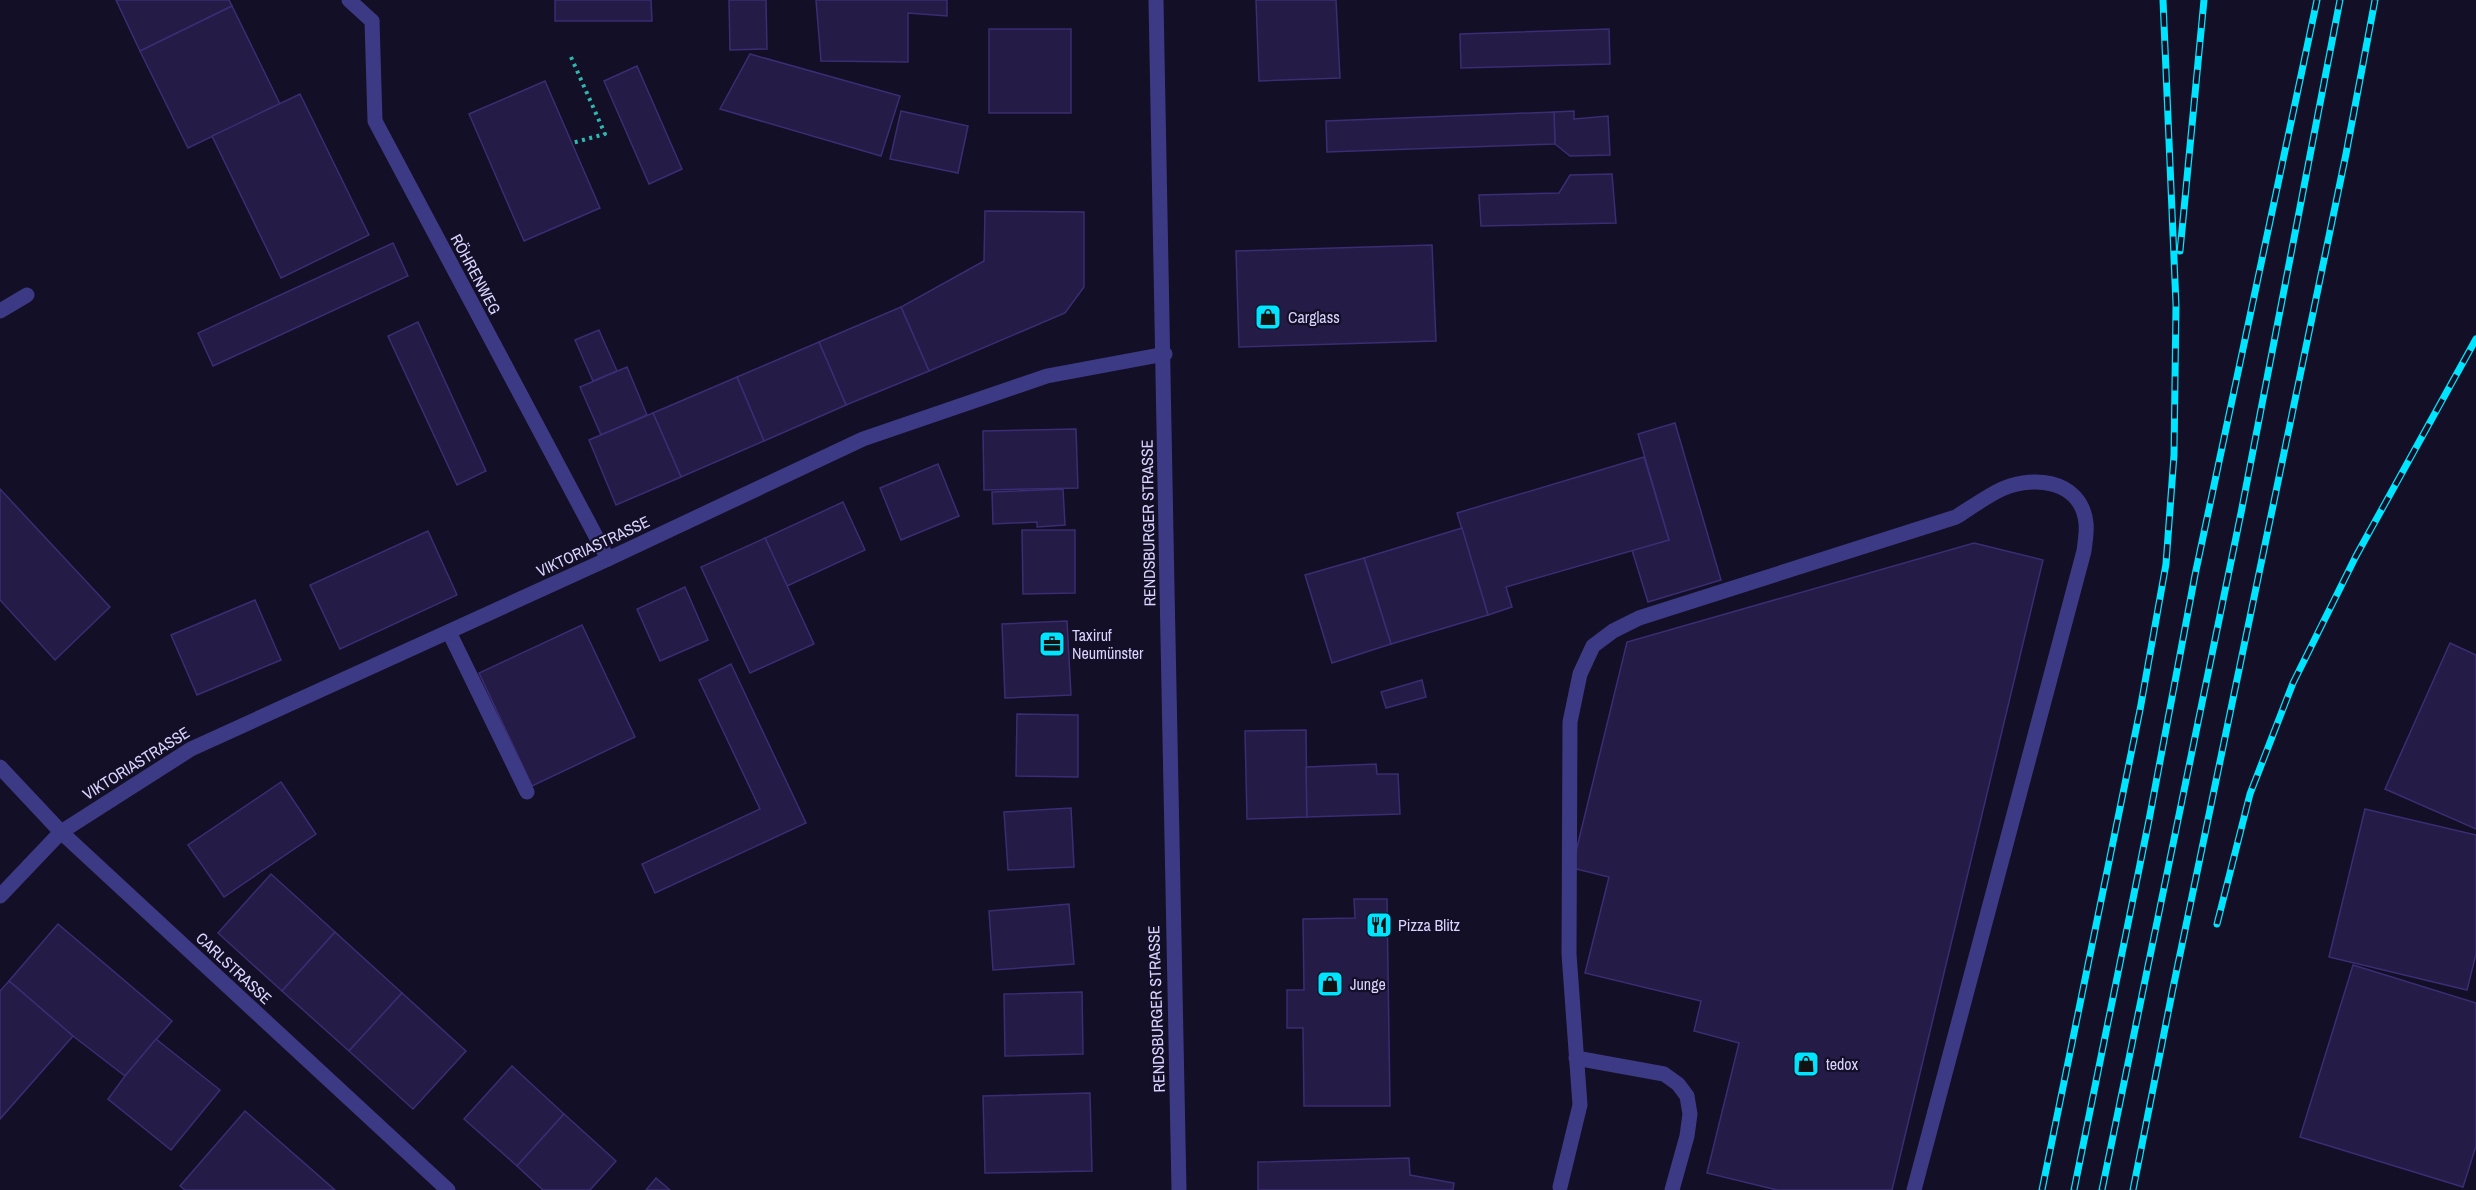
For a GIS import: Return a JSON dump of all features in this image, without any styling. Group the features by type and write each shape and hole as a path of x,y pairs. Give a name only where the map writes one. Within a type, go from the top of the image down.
{"street":[{"name":"RÖHRENWEG","path":"349,0 372,21 375,121 608,559"},
{"name":"RENDSBURGER STRASSE","path":"1156,0 1164,354 1170,877 1179,1190"},
{"path":"0,311 27,295"},
{"name":"VIKTORIASTRASSE","path":"0,896 61,832 191,749 608,559 863,439 1047,375 1164,354"},
{"path":"1560,1187 1580,1105 1569,954 1569,722 1580,674 1593,646 1613,631 1639,618 1956,517 1998,490 2043,481 2065,488 2079,503 2086,523 2084,551 1914,1190"},
{"path":"448,632 527,792"},
{"name":"CARLSTRASSE","path":"0,767 61,832 448,1190"},
{"path":"1576,1058 1664,1074 1678,1084 1687,1096 1690,1114 1688,1136 1672,1190"}],"path":[{"path":"572,57 605,134 572,143"}],"building":[{"path":"116,0 229,0 232,6 140,51"},
{"path":"555,0 651,0 652,21 555,21"},
{"path":"729,0 766,0 767,49 730,50"},
{"path":"816,0 947,0 947,16 908,13 908,62 821,61"},
{"path":"1256,0 1336,0 1340,78 1259,81"},
{"path":"232,6 280,104 188,148 140,51"},
{"path":"989,29 1071,29 1071,113 989,113"},
{"path":"1609,29 1610,64 1461,68 1460,34"},
{"path":"750,54 900,96 881,156 720,109"},
{"path":"637,66 682,169 649,184 604,81"},
{"path":"545,81 600,208 524,241 469,114"},
{"path":"300,94 369,235 281,278 212,136"},
{"path":"901,111 968,126 958,173 890,159"},
{"path":"1574,111 1574,119 1608,116 1610,155 1570,156 1555,144 1554,112"},
{"path":"1554,112 1555,144 1327,152 1326,121"},
{"path":"1612,174 1616,223 1481,226 1479,195 1559,193 1570,175"},
{"path":"985,211 1084,212 1084,287 1065,313 929,371 901,307 984,261"},
{"path":"393,243 408,276 213,366 198,333"},
{"path":"1432,245 1436,341 1239,347 1236,251"},
{"path":"901,307 929,371 846,405 819,342"},
{"path":"418,322 486,471 457,485 388,336"},
{"path":"599,330 617,371 593,381 575,340"},
{"path":"819,342 846,405 764,441 737,377"},
{"path":"627,367 647,415 601,435 580,387"},
{"path":"737,377 764,441 681,477 653,413"},
{"path":"653,413 681,477 616,505 589,440"},
{"path":"1675,423 1721,580 1648,602 1632,550 1669,540 1638,434"},
{"path":"1076,429 1078,488 984,490 983,431"},
{"path":"1644,457 1669,540 1506,587 1512,607 1488,615 1457,513"},
{"path":"938,464 959,516 901,540 880,488"},
{"path":"0,489 110,607 55,660 0,600"},
{"path":"1063,489 1065,525 1037,527 1037,522 993,524 992,492"},
{"path":"843,502 865,550 787,586 765,538"},
{"path":"1462,528 1488,615 1391,644 1364,558"},
{"path":"1022,530 1075,530 1075,593 1023,594"},
{"path":"428,531 457,595 340,649 310,585"},
{"path":"765,538 814,644 750,673 701,567"},
{"path":"1974,543 2043,560 1892,1190 1777,1190 1707,1173 1739,1043 1694,1031 1701,1001 1585,973 1609,877 1572,868 1627,642"},
{"path":"1364,558 1391,644 1332,663 1305,575"},
{"path":"685,587 708,640 660,661 637,609"},
{"path":"255,600 281,660 197,695 171,635"},
{"path":"1067,621 1071,695 1005,698 1002,624"},
{"path":"582,625 635,737 532,786 479,673"},
{"path":"2450,643 2476,655 2476,829 2385,789"},
{"path":"731,664 806,823 655,893 642,864 760,809 699,680"},
{"path":"1422,680 1426,697 1386,708 1381,692"},
{"path":"1017,714 1078,715 1078,777 1016,776"},
{"path":"1306,730 1307,817 1247,819 1245,731"},
{"path":"1376,764 1377,774 1398,774 1400,814 1307,817 1306,767"},
{"path":"281,782 316,834 224,897 188,845"},
{"path":"1071,808 1074,867 1008,870 1004,812"},
{"path":"2365,809 2476,835 2476,954 2467,990 2329,957"},
{"path":"271,874 335,932 282,991 218,933"},
{"path":"1354,899 1387,899 1390,1106 1304,1106 1303,1028 1287,1028 1287,990 1304,990 1303,919 1355,918"},
{"path":"1069,904 1074,964 993,970 989,911"},
{"path":"58,924 172,1021 125,1076 73,1036 9,981"},
{"path":"335,932 402,993 349,1051 282,991"},
{"path":"2353,965 2476,1003 2476,1146 2463,1187 2300,1137"},
{"path":"9,981 73,1036 0,1119 0,991"},
{"path":"1082,992 1083,1054 1005,1056 1004,994"},
{"path":"402,993 466,1051 413,1109 349,1051"},
{"path":"156,1039 220,1090 171,1150 108,1099"},
{"path":"512,1066 564,1114 517,1166 464,1119"},
{"path":"1090,1093 1092,1171 985,1173 983,1096"},
{"path":"245,1111 335,1190 185,1190 180,1186"},
{"path":"564,1114 616,1161 590,1190 543,1190 517,1166"},
{"path":"1409,1158 1410,1175 1454,1183 1453,1190 1258,1190 1258,1162"},
{"path":"656,1178 670,1190 646,1190"}],"railway":[{"path":"2042,1190 2140,710 2166,564 2174,455 2176,305 2163,0"},
{"path":"2180,251 2204,0"},
{"path":"2074,1190 2149,820 2195,575 2317,0"},
{"path":"2102,1190 2241,513 2340,0"},
{"path":"2133,1190 2346,154 2375,0"},
{"path":"2217,924 2250,794 2293,683 2356,556 2476,339"}],"place":[{"name":"Carglass","path":"1268,317"},
{"name":"Taxiruf Neumünster","path":"1052,644"},
{"name":"Pizza Blitz","path":"1379,925"},
{"name":"Junge","path":"1330,984"},
{"name":"tedox","path":"1806,1064"}]}
